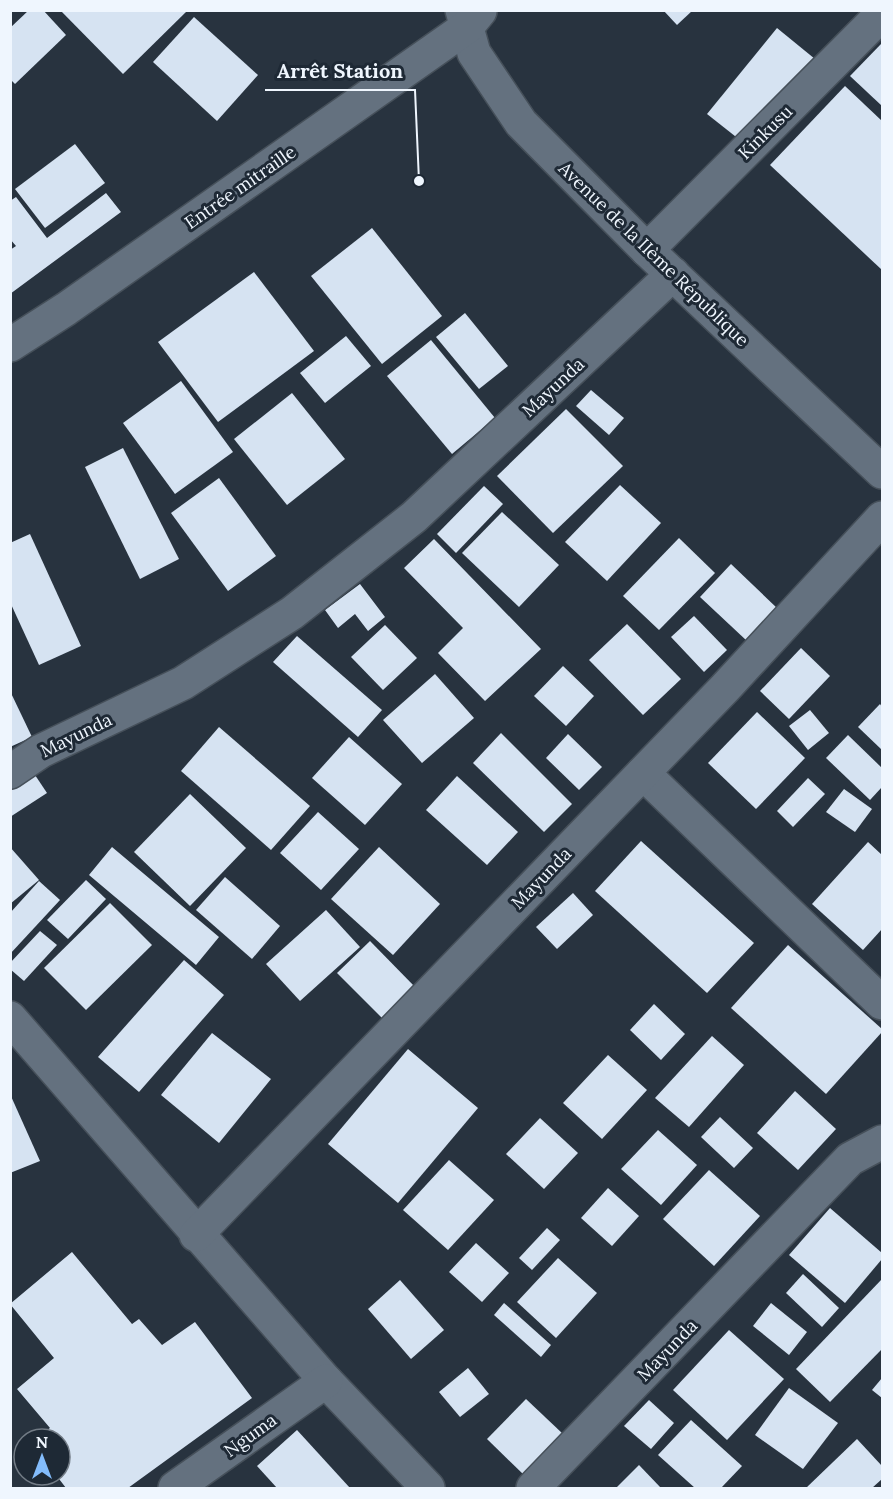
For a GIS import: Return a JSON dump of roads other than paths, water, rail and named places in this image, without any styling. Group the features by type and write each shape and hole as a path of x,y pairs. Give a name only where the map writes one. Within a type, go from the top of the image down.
{"street":[{"name":"Kinkusu","path":"646,250 882,14"},
{"name":"Avenue de la IIème République","path":"470,16 474,53 521,123 646,250 882,472"},
{"name":"Entrée mitraille","path":"10,345 470,16"},
{"name":"Mayunda","path":"10,772 41,751 183,683 292,613 414,517 674,274"},
{"name":"Mayunda","path":"196,1235 643,773 882,518"},
{"path":"643,773 882,1003"},
{"path":"10,1018 196,1235 326,1381 428,1488"},
{"name":"Mayunda","path":"532,1488 850,1159 882,1142"},
{"name":"Nguma","path":"175,1488 326,1381"}],"place":[{"name":"Arrêt Station","path":"419,181"}]}
